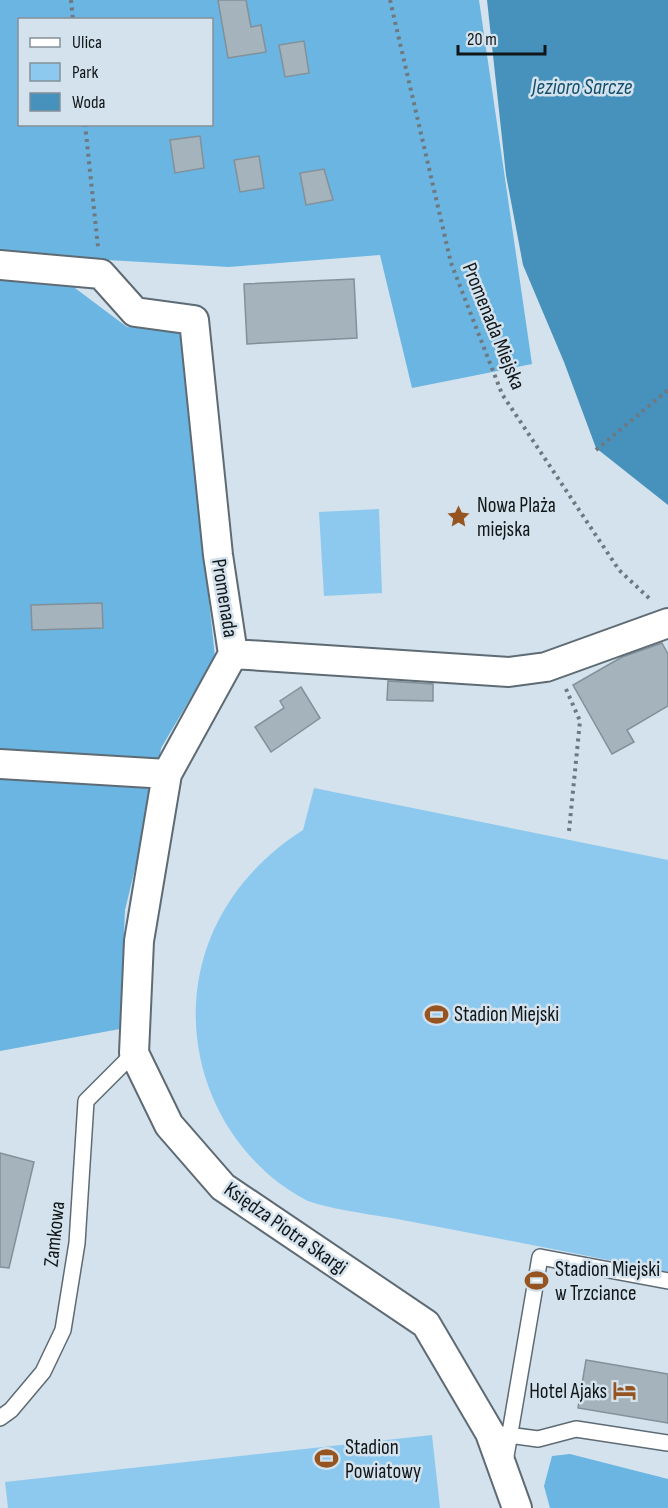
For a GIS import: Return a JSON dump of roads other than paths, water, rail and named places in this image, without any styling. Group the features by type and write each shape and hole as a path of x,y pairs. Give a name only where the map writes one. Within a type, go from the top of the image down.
{"street":[{"name":"Promenada","path":"0,265 101,274 135,312 194,320 218,555 233,654 510,672 556,664 664,616"},
{"name":"Księdza Piotra Skargi","path":"233,654 167,774 139,941 134,1053 169,1125 223,1187 426,1324 499,1434 504,1471 517,1508"},
{"path":"0,764 167,774"}],"lane":[{"name":"Zamkowa","path":"0,1418 11,1410 43,1372 63,1330 76,1243 86,1101 134,1053"},
{"path":"668,1281 540,1257 499,1434 538,1439 576,1429 668,1443"}],"water":[{"name":"Jezioro Sarcze","path":"487,0 668,0 668,505 596,448 564,362 523,265 506,175"}],"place":[{"name":"Nowa Plaża miejska","path":"459,517"},
{"name":"Stadion Miejski","path":"436,1014"},
{"name":"Stadion Miejski w Trzciance","path":"537,1281"},
{"name":"Hotel Ajaks","path":"625,1391"},
{"name":"Stadion Powiatowy","path":"327,1459"}]}
